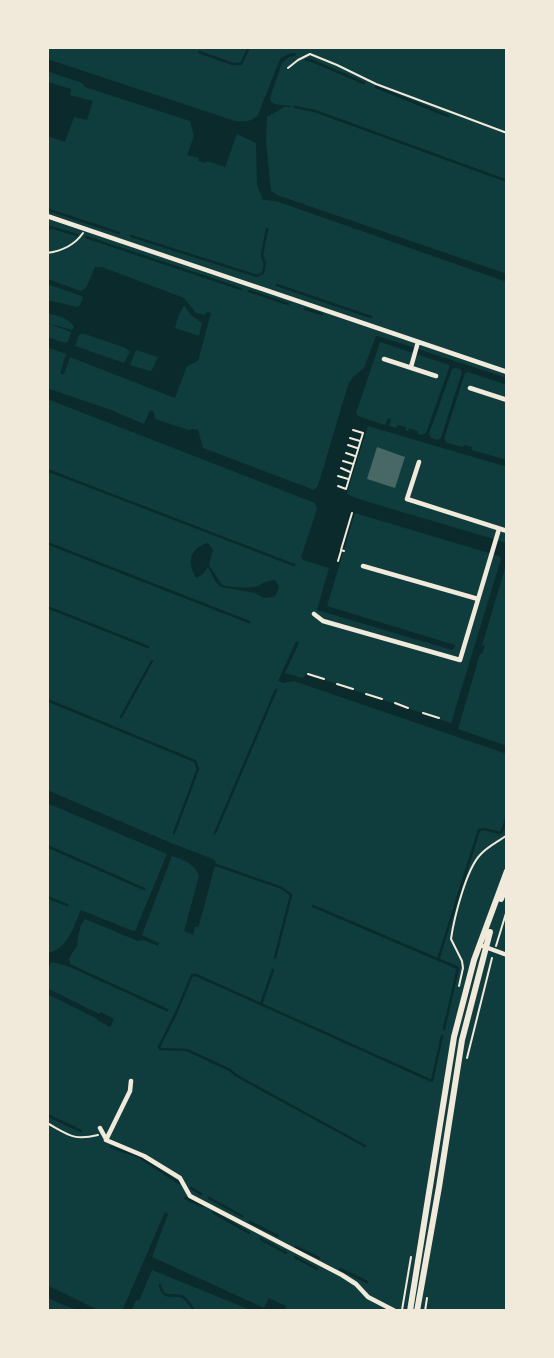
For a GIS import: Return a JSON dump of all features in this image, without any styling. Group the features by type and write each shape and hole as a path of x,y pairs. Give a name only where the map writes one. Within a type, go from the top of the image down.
{"main road":[{"path":"410,1311 454,1037 507,871"},
{"path":"482,946 507,884"},
{"path":"418,1311 461,1040 478,960"}],"street":[{"path":"47,216 507,372"},
{"path":"411,367 418,344"},
{"path":"384,359 436,376"},
{"path":"470,388 507,400"},
{"path":"419,462 407,499 507,531"},
{"path":"313,614 323,621 460,660 499,528"},
{"path":"363,566 478,599"},
{"path":"482,946 507,955"},
{"path":"106,1140 131,1091 131,1081"},
{"path":"100,1128 106,1140 144,1156 180,1178 190,1196 342,1275 356,1284 368,1297 395,1311"}],"path":[{"path":"288,68 310,54 376,84 507,133"},
{"path":"47,253 57,252 77,242 85,230"},
{"path":"338,486 346,489 361,441 363,433 353,430"},
{"path":"350,438 361,441"},
{"path":"348,445 358,449"},
{"path":"346,453 356,456"},
{"path":"343,461 354,464"},
{"path":"341,468 351,472"},
{"path":"338,476 349,480"},
{"path":"338,561 352,513"},
{"path":"308,674 324,679"},
{"path":"337,684 353,689"},
{"path":"366,694 382,699"},
{"path":"395,703 408,708"},
{"path":"424,713 439,718"},
{"path":"457,995 463,968 451,939 460,901 474,862 485,850 507,835"},
{"path":"466,1063 480,1003 507,911"},
{"path":"47,1123 75,1138 98,1135 106,1140"},
{"path":"425,1311 427,1298"}],"water":[{"path":"296,53 282,63 270,98 271,102 295,107 284,107 267,117 266,142 271,191 507,274 507,282 276,201 263,200 257,185 256,143 237,134 225,167 198,161 199,158 187,155 194,136 190,121 85,87 82,83 47,71 47,59 235,121 245,121 258,115 280,59"},
{"path":"48,82 71,89 70,95 93,101 87,120 74,117 65,142 50,137 47,141"},
{"path":"95,267 102,267 184,298 196,313 211,313 198,361 187,366 175,398 70,357 64,374 60,374 66,354 47,347 47,337 65,343 68,342 71,332 47,323 72,330 74,327 66,319 47,313 47,300 77,307 83,298 47,284 47,279 81,291 86,288","holes":["184,305 191,315 202,323 199,336 175,328","85,334 126,348 130,352 124,363 75,346 78,337","136,350 158,357 150,371 130,365"]},
{"path":"376,336 507,378 507,385 465,373 444,439 447,443 472,447 472,450 507,460 507,467 368,426 347,493 365,501 507,543 507,562 482,645 485,646 480,654 458,729 507,746 507,754 294,681 278,681 296,641 299,643 285,673 302,678 307,674 451,723 501,559 499,556 355,513 327,606 455,647 452,650 317,610 329,568 301,557 317,509 315,503 47,399 47,388 144,424 150,410 154,412 155,419 189,430 198,430 203,448 314,490 318,486 348,385 364,368","holes":["380,342 449,365 426,433 422,435 409,428 406,431 406,427 389,426 391,419 388,418 385,425 356,413","456,368 462,372 441,438 431,438 429,434 452,369"]},
{"path":"208,543 213,550 209,565 222,585 250,587 275,580 279,586 274,597 264,598 255,593 221,587 208,567 196,578 191,567 193,552"},
{"path":"47,790 213,859 216,862 199,925 195,927 193,935 184,931 199,876 191,865 172,856 142,935 159,943 158,946 143,940 138,941 85,919 81,925 77,946 69,958 71,967 52,962 47,969 47,953 65,943 81,910 135,931 167,854 47,803"},
{"path":"47,988 114,1019 111,1026 47,994"},
{"path":"165,1212 168,1214 152,1257 264,1308 269,1298 286,1306 284,1311 253,1311 152,1270 139,1301 136,1300 131,1311 122,1311"},
{"path":"47,1285 100,1311 78,1309 55,1301 47,1297"}],"building":[{"path":"377,447 405,457 395,488 367,479"}],"waterway":[{"path":"199,52 233,64 241,64 249,47"},
{"path":"306,60 364,83"},
{"path":"376,87 448,116"},
{"path":"295,107 315,111 507,181"},
{"path":"49,210 119,233"},
{"path":"47,232 50,227 77,235"},
{"path":"131,236 257,276 263,273 265,264 262,255 267,229"},
{"path":"86,237 241,289"},
{"path":"277,285 371,317"},
{"path":"249,291 288,304"},
{"path":"305,309 322,314"},
{"path":"47,470 294,565"},
{"path":"47,543 249,622"},
{"path":"47,607 148,647"},
{"path":"121,717 152,661"},
{"path":"215,833 276,690"},
{"path":"47,700 195,761 198,769 174,833"},
{"path":"438,960 479,830 500,833 507,817"},
{"path":"47,846 144,889"},
{"path":"216,865 282,888 291,895 275,958"},
{"path":"47,897 67,905"},
{"path":"313,906 458,968 444,1029"},
{"path":"71,966 167,1010"},
{"path":"261,1004 273,970"},
{"path":"365,1146 230,1070 187,1050 160,1049 192,975 432,1081 442,1036"},
{"path":"47,1115 81,1131"},
{"path":"111,1147 138,1156 179,1183"},
{"path":"191,1188 201,1194"},
{"path":"185,1198 202,1206"},
{"path":"209,1198 242,1216"},
{"path":"214,1213 249,1233"},
{"path":"250,1222 278,1236"},
{"path":"261,1239 286,1253"},
{"path":"296,1247 319,1258"},
{"path":"295,1257 317,1269"},
{"path":"340,1269 367,1282"},
{"path":"160,1285 166,1295 185,1298 194,1311"}]}
